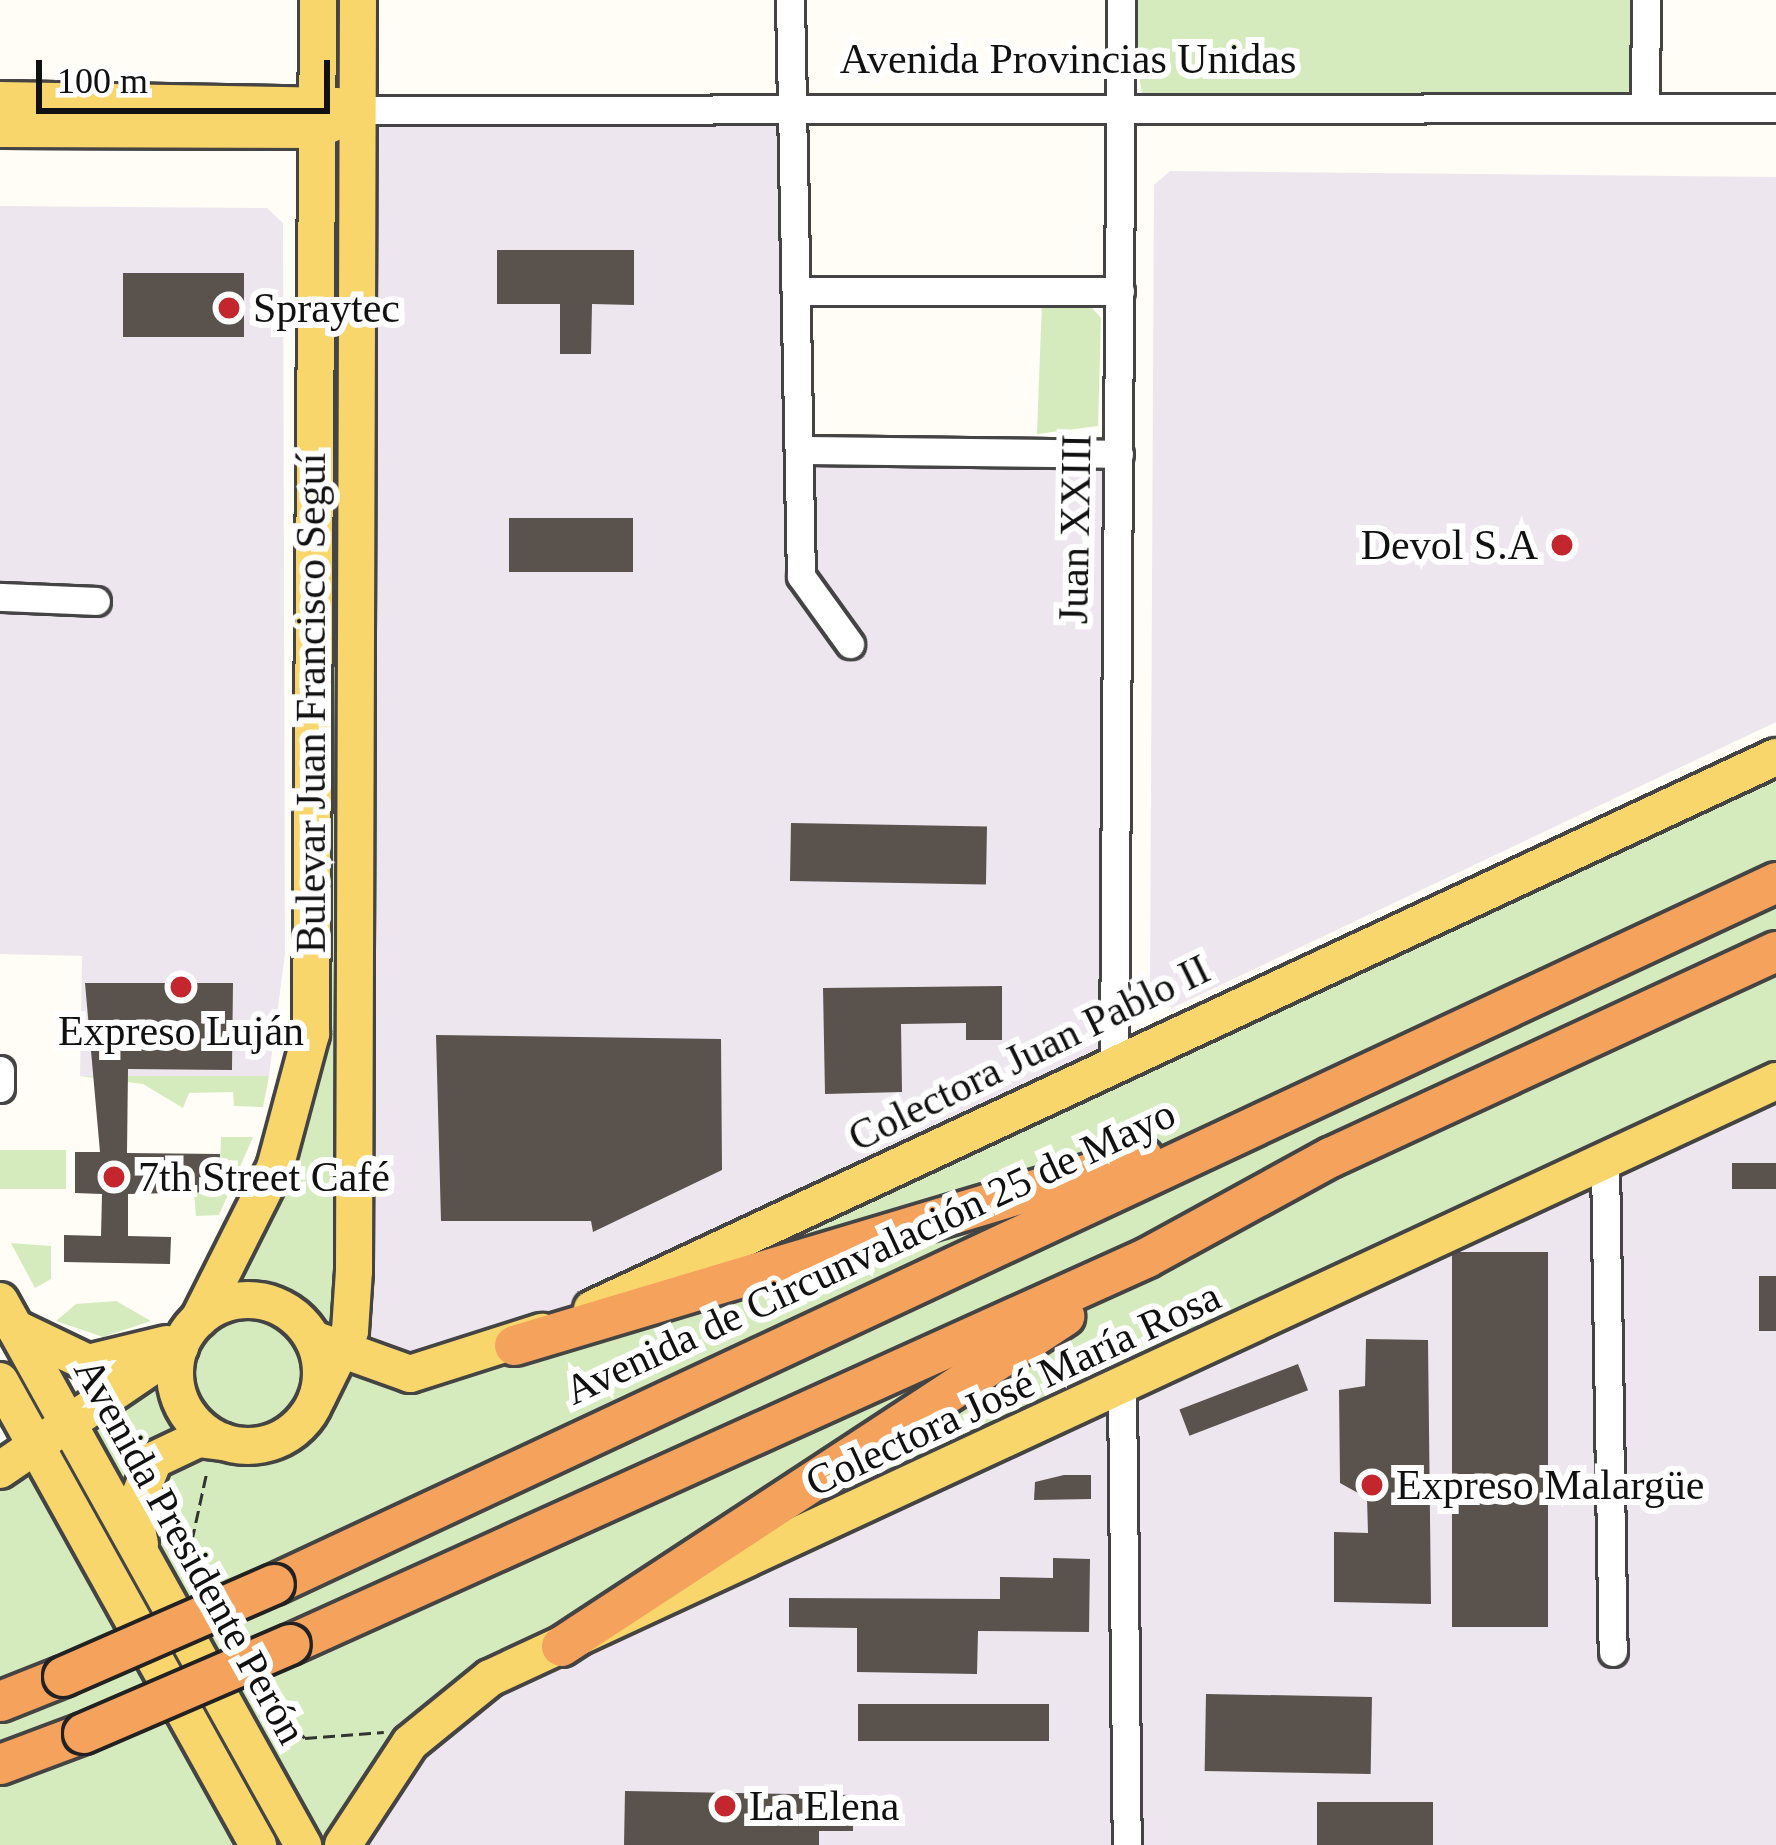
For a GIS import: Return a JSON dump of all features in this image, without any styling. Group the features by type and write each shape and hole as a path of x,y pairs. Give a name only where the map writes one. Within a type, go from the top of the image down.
{"highway":[{"name":"Avenida de Circunvalación 25 de Mayo","path":"0,1701 274,1584 1776,882"},
{"path":"0,1764 290,1644 1147,1257 1330,1156 1776,951"},
{"path":"514,1345 1252,1127"},
{"path":"561,1646 1147,1257"}],"main road":[{"name":"Bulevar Juan Francisco Seguí","path":"188,1334 274,1168 310,1034 318,0"},
{"name":"Bulevar Juan Francisco Seguí","path":"224,1442 279,1439 317,1398 354,1270 358,0"},
{"name":"Avenida Provincias Unidas","path":"0,100 317,116"},
{"name":"Avenida Provincias Unidas","path":"0,129 317,116 358,110"},
{"name":"Colectora Juan Pablo II","path":"328,1347 410,1374 514,1345 1114,1059 1776,757"},
{"name":"Colectora José María Rosa","path":"343,1845 445,1710 561,1646 1776,1082"},
{"path":"7,1315 64,1355 118,1365 260,1300 328,1347"},
{"name":"Avenida Presidente Perón","path":"7,1315 303,1845"},
{"path":"0,1471 29,1442 134,1387 188,1334"},
{"path":"188,1334 186,1411 224,1442"},
{"name":"Avenida Presidente Perón","path":"0,1381 29,1442 257,1845"},
{"path":"143,1559 133,1512 154,1460 198,1439 224,1442"}],"street":[{"path":"790,0 801,576 850,644"},
{"name":"Juan XXIII","path":"1114,1059 1121,0"},
{"path":"1645,107 1646,0"},
{"name":"Avenida Provincias Unidas","path":"358,110 793,103 1776,108"},
{"path":"799,291 1120,291"},
{"path":"800,450 1119,454"},
{"path":"0,597 95,601"},
{"path":"0,1070 0,1088"},
{"path":"1605,1162 1613,1652"},
{"path":"1122,1389 1127,1845"}],"path":[{"path":"183,1575 192,1561"}],"shaded area":[{"path":"793,103 801,450 1119,454 1114,1059 514,1345 410,1374 350,1330 359,110"},
{"name":"Devol S.A","path":"1170,171 1776,177 1776,722 1172,1008 1150,992 1154,185"},
{"path":"0,206 267,208 283,223 285,954 269,1076 80,1076 82,956 0,954"},
{"path":"1776,1081 1776,1845 343,1845 445,1710"}],"green space":[{"path":"318,0 358,0 350,1330 382,1371 514,1345 1776,757 1776,1081 490,1678 343,1845 0,1845 0,1470 180,1347 297,1100"},
{"path":"1129,0 1640,0 1637,86 1621,96 1142,95"},
{"path":"1086,301 1101,318 1098,426 1037,434 1042,302"},
{"path":"80,1076 269,1076 263,1107 234,1106 233,1092 189,1093 183,1108 143,1084"},
{"path":"221,1137 253,1137 219,1215 196,1216 194,1192 219,1192"},
{"path":"0,1150 66,1150 66,1189 0,1189"},
{"path":"11,1243 51,1246 51,1279 35,1288"},
{"path":"116,1301 151,1321 103,1337 56,1321 76,1304"}],"building":[{"path":"497,250 634,250 634,305 592,304 591,354 560,354 560,304 497,304"},
{"path":"123,273 244,273 244,337 123,337"},
{"path":"509,518 633,518 633,572 509,572"},
{"path":"791,823 987,826 986,884 790,881"},
{"path":"85,983 233,983 232,1070 128,1069 127,1153 220,1154 219,1192 128,1194 128,1236 171,1237 170,1264 64,1262 64,1235 101,1236 102,1194 75,1193 75,1152 100,1152"},
{"path":"1002,986 1002,1040 966,1040 966,1023 901,1024 902,1092 825,1094 823,988"},
{"path":"436,1035 721,1039 722,1170 593,1232 591,1221 441,1221"},
{"path":"1732,1163 1776,1163 1776,1189 1732,1189"},
{"path":"1452,1252 1548,1252 1548,1627 1452,1627"},
{"path":"1759,1276 1776,1276 1776,1331 1759,1331"},
{"path":"1366,1339 1428,1340 1431,1604 1334,1602 1334,1532 1368,1533 1367,1498 1340,1483 1339,1390 1365,1386"},
{"path":"1298,1364 1308,1390 1189,1436 1179,1410"},
{"path":"1091,1475 1091,1499 1034,1500 1035,1482"},
{"path":"1053,1558 1090,1559 1089,1632 978,1631 977,1674 857,1672 857,1628 789,1627 789,1598 1000,1599 1000,1577 1053,1578"},
{"path":"1206,1694 1372,1697 1371,1774 1205,1771"},
{"path":"858,1704 1049,1704 1049,1741 858,1741"},
{"path":"625,1791 853,1795 853,1831 819,1831 819,1845 624,1845"},
{"path":"1317,1802 1433,1802 1433,1845 1317,1845"}],"place":[{"name":"Spraytec","path":"229,308"},
{"name":"Devol S.A","path":"1562,545"},
{"name":"Expreso Luján","path":"181,987"},
{"name":"7th Street Café","path":"114,1177"},
{"name":"Expreso Malargüe","path":"1372,1485"},
{"name":"La Elena","path":"725,1806"}]}
